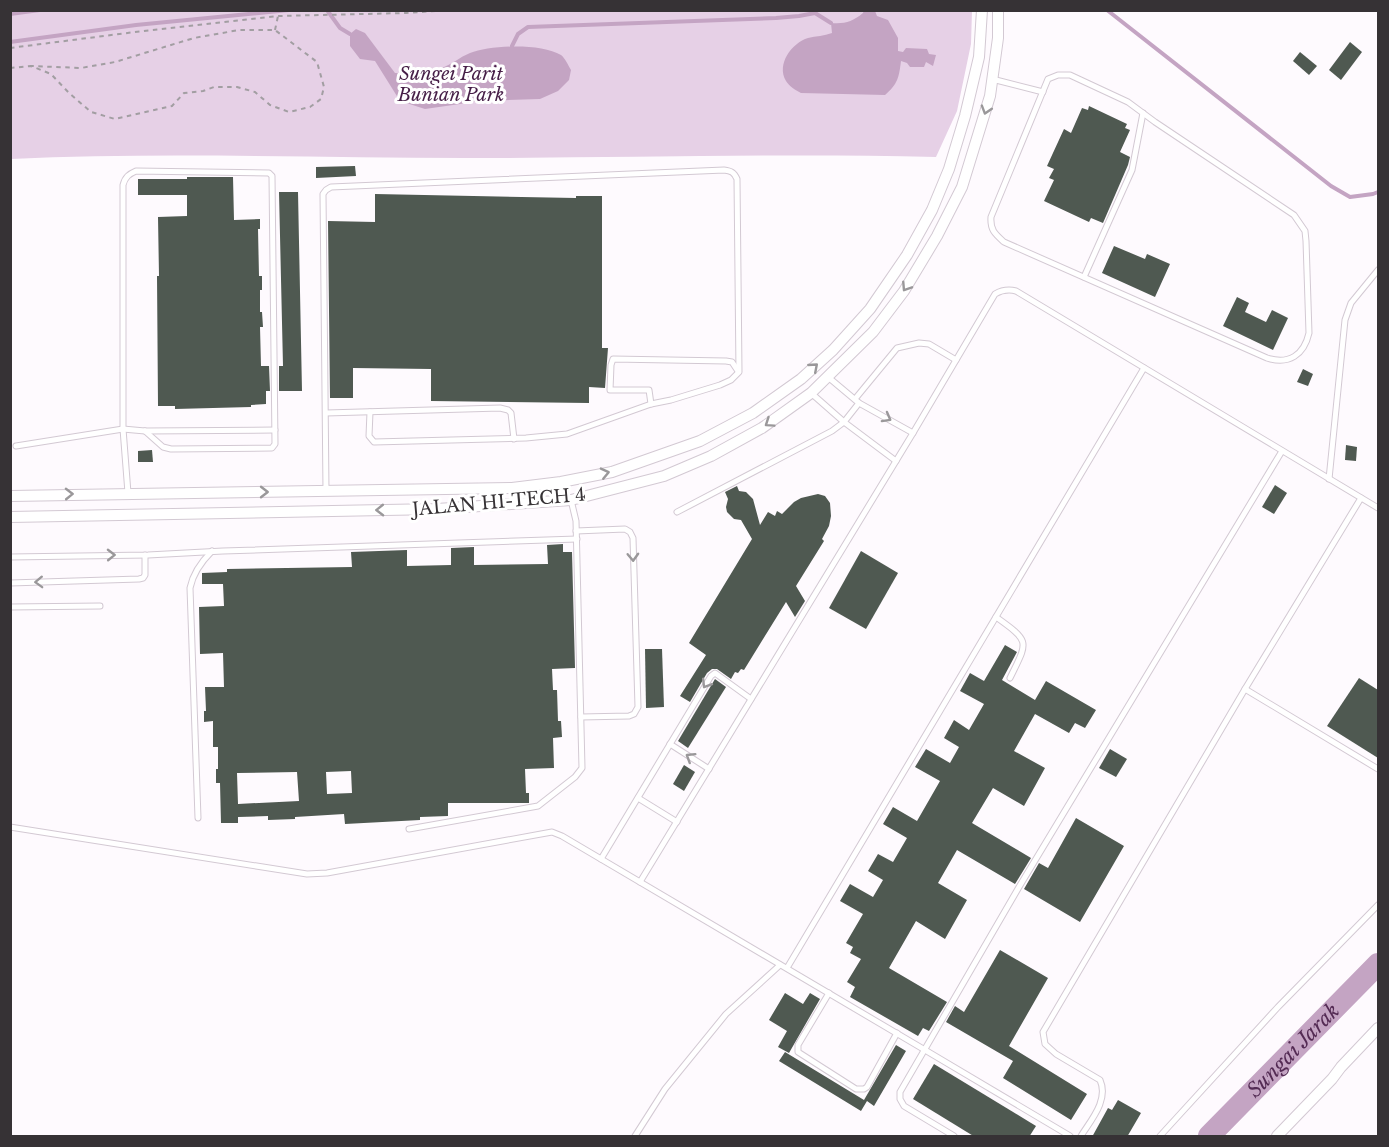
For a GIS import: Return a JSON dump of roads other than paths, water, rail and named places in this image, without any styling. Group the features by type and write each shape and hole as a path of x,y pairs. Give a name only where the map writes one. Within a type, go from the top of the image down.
{"street":[{"name":"JALAN HI-TECH 4","path":"10,496 512,488 561,482 612,472 700,441 753,413 801,379 833,350 870,309 907,255 932,210 949,169 966,116 979,57 982,10"},
{"name":"JALAN HI-TECH 4","path":"10,517 436,509 571,500 664,477 711,456 762,428 811,393 873,332 904,291 937,236 962,187 990,96 998,38 998,10"},
{"path":"1277,1137 1378,1028"}],"lane":[{"path":"1058,75 1070,75 1128,102 1294,215 1305,231 1306,241 1309,333 1301,351 1282,361 1266,358 1004,242 997,236 991,226 991,217 1043,92 1047,79 1058,75"},
{"path":"992,79 1043,92"},
{"path":"1084,278 1129,179 1143,113"},
{"path":"326,491 323,194 326,190 331,187 724,170 735,174 738,179 739,372 731,380 671,400 651,404 567,434 514,439 374,442 369,436 370,412"},
{"path":"128,493 123,429 123,185 125,179 136,171 269,173 272,176 275,444 272,448 163,447 145,431"},
{"path":"1329,479 1345,320 1351,303 1378,270"},
{"path":"640,882 995,294 1008,290 1016,291 1378,508"},
{"path":"677,512 832,431 843,422 897,348 920,343 929,344 956,360"},
{"path":"651,404 649,390 610,390 610,365 613,359 726,361 734,365 739,372"},
{"path":"787,968 1144,368"},
{"path":"828,377 857,401 913,433"},
{"path":"811,393 843,422 896,461"},
{"path":"326,412 500,408 511,413 514,439"},
{"path":"16,446 123,429 145,431 275,430"},
{"path":"954,1137 904,1106 900,1099 900,1092 1019,887 1282,451"},
{"path":"1081,1137 1102,1102 1104,1093 1102,1085 1100,1080 1056,1054 1045,1044 1043,1032 1245,689 1361,498"},
{"path":"409,829 537,806 575,777 582,768 577,539 571,500"},
{"path":"576,531 625,529 633,538 638,707 634,714 629,716 581,717"},
{"path":"10,557 145,555 577,539"},
{"path":"198,818 190,588 193,577 203,560 212,551"},
{"path":"10,583 139,579 145,575 145,555"},
{"path":"10,608 100,606"},
{"path":"996,617 1013,629 1021,637 1024,645 1023,652 1010,678"},
{"path":"601,859 713,674 751,699"},
{"path":"1245,689 1378,769"},
{"path":"670,744 709,769"},
{"path":"638,798 677,822"},
{"path":"10,827 307,874 327,873 552,832 787,968 1070,1137"},
{"path":"1160,1137 1278,1007 1378,904"},
{"path":"635,1137 665,1089 726,1014 780,964"},
{"path":"829,993 798,1045 798,1052 856,1089 867,1087 897,1033"}],"waterway":[{"path":"10,14 40,10"},
{"path":"10,42 136,25 289,10"},
{"path":"327,10 340,28 350,34"},
{"path":"1107,10 1331,186 1350,197 1378,192"},
{"path":"512,46 518,34 528,27 776,18 815,13 831,23"},
{"name":"Sungai Jarak","path":"1209,1136 1378,964"}],"park label":[{"name":"Sungei Parit Bunian Park","path":"451,84"}]}
